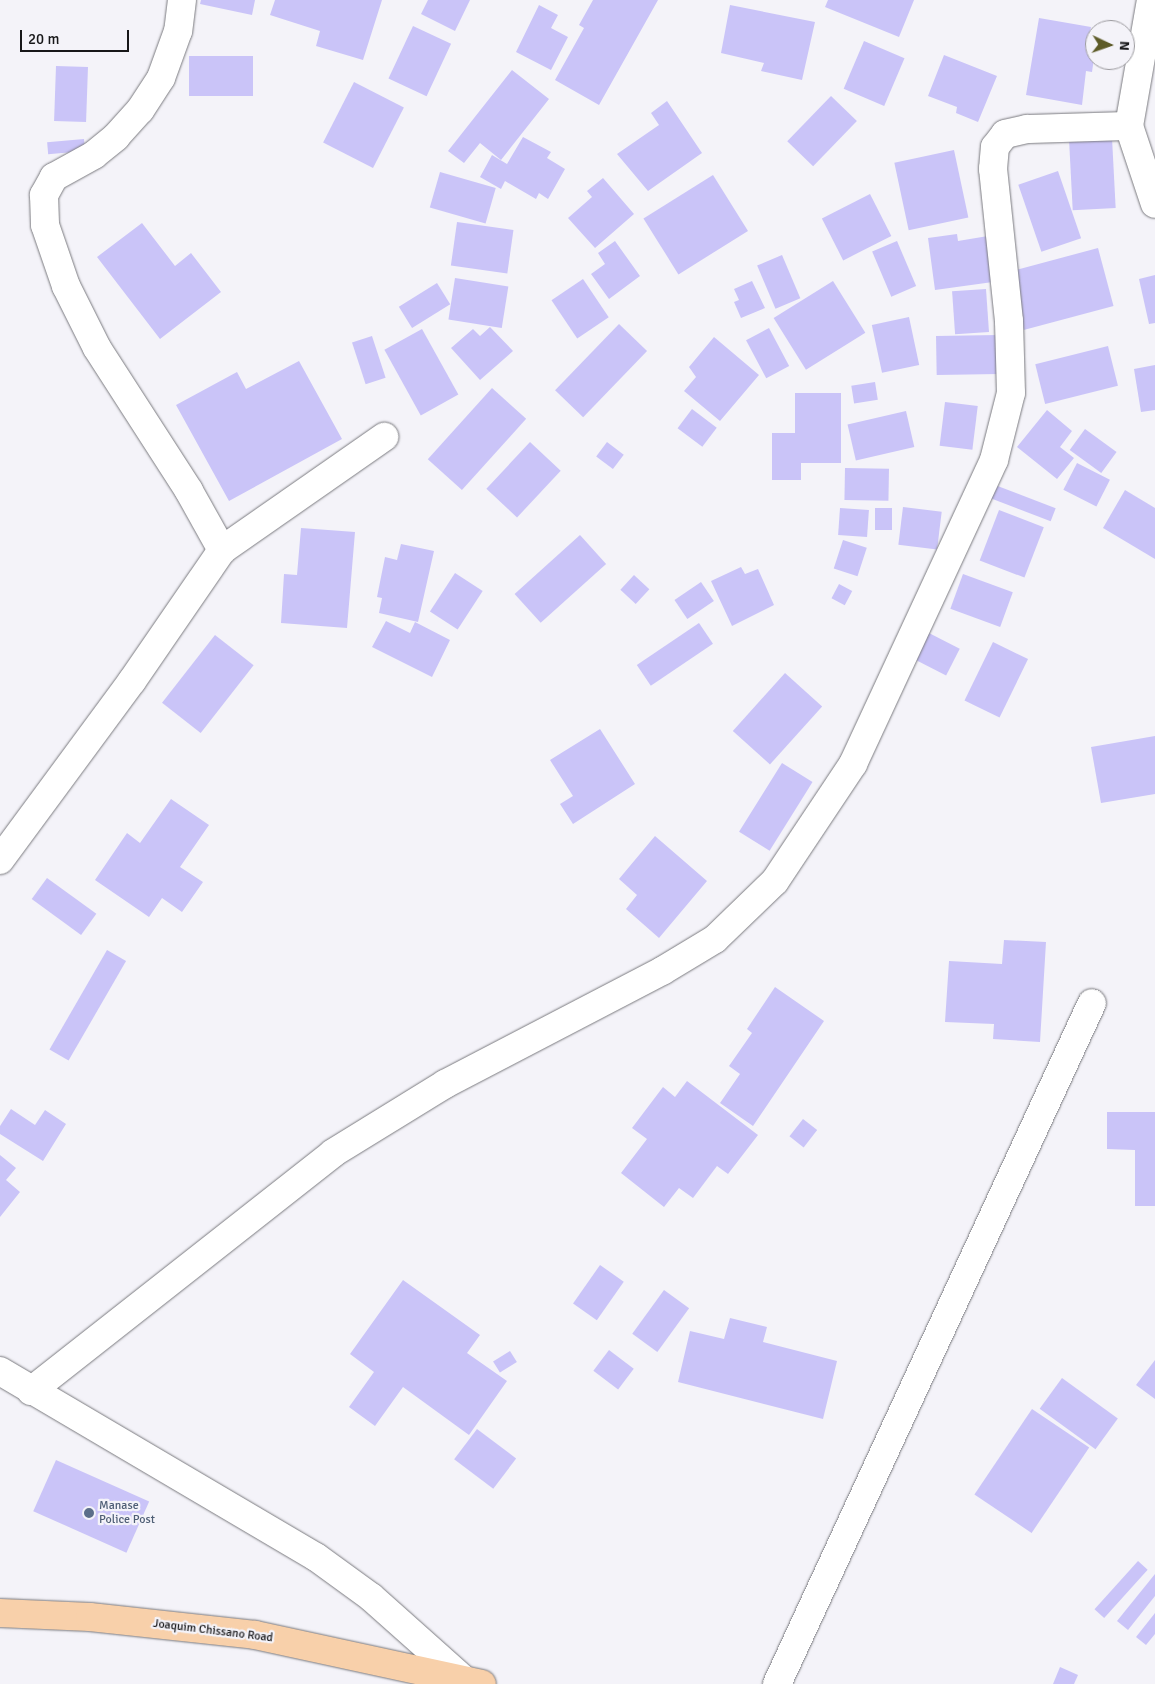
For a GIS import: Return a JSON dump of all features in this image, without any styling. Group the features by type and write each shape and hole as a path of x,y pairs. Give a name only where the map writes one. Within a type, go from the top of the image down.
{"highway":[{"name":"Joaquim Chissano Road","path":"0,1612 90,1617 255,1635 472,1681"}],"street":[{"path":"182,0 178,31 161,78 140,110 116,137 94,155 54,177 44,195 45,225 66,286 97,348 189,491 222,550"},
{"path":"1151,0 1129,126 1155,204"},
{"path":"31,1391 332,1152 445,1084 662,971 715,939 775,881 853,764 994,460 1011,393 1009,321 993,169 995,147 1005,134 1027,129 1129,126"},
{"path":"0,860 132,681 222,550 384,437"},
{"path":"777,1684 1092,1003"},
{"path":"0,1371 316,1558 371,1597 472,1681"}],"building":[{"path":"201,0 255,0 252,15 200,4"},
{"path":"275,0 382,0 363,60 316,46 320,31 270,15"},
{"path":"428,0 470,0 455,31 421,14"},
{"path":"593,0 658,0 599,105 555,80 584,28 579,25"},
{"path":"828,0 914,0 899,37 825,7"},
{"path":"539,5 558,15 551,28 568,37 551,70 516,52"},
{"path":"730,5 815,22 802,80 761,71 764,63 721,53"},
{"path":"1039,18 1085,26 1085,70 1092,70 1092,72 1086,71 1082,105 1026,95"},
{"path":"413,26 451,44 427,96 388,79"},
{"path":"864,41 905,58 884,106 844,89"},
{"path":"944,55 997,76 978,122 956,113 957,107 928,96"},
{"path":"189,56 253,56 253,96 189,96"},
{"path":"56,66 88,67 86,122 54,121"},
{"path":"512,70 549,99 501,160 480,143 464,163 448,151"},
{"path":"354,82 404,107 373,168 323,143"},
{"path":"831,96 857,121 813,166 787,141"},
{"path":"667,101 702,153 648,191 617,154 659,125 651,113"},
{"path":"523,137 551,152 547,158 565,169 548,199 539,193 536,199 505,181 501,189 480,177 492,155 507,164"},
{"path":"1112,138 1116,208 1073,210 1069,140"},
{"path":"84,139 85,151 48,154 47,142"},
{"path":"954,150 968,217 909,230 894,163"},
{"path":"1058,171 1081,238 1041,252 1018,185"},
{"path":"440,172 496,188 486,224 430,208"},
{"path":"713,175 748,231 678,274 643,218"},
{"path":"603,178 634,214 595,248 568,218 592,197 587,191"},
{"path":"870,194 891,236 843,260 822,219"},
{"path":"457,222 513,230 507,274 451,266"},
{"path":"142,223 175,266 191,253 221,292 160,339 97,257"},
{"path":"957,234 958,241 994,235 1000,281 935,290 928,238"},
{"path":"615,241 640,276 609,299 591,274 605,264 598,253"},
{"path":"897,241 916,286 891,297 872,252"},
{"path":"1098,248 1114,306 1024,330 1008,272"},
{"path":"782,255 800,298 776,309 757,266"},
{"path":"1155,275 1155,323 1149,324 1139,279"},
{"path":"455,278 508,286 502,328 448,319"},
{"path":"583,279 609,317 577,338 551,300"},
{"path":"752,281 765,308 741,318 734,302 739,300 734,289"},
{"path":"833,281 865,333 806,370 774,318"},
{"path":"437,283 450,304 412,328 399,307"},
{"path":"986,289 989,332 955,334 952,291"},
{"path":"909,317 919,365 882,373 872,325"},
{"path":"619,324 647,351 583,417 555,390"},
{"path":"490,327 513,351 480,380 451,348 473,329 480,336"},
{"path":"769,328 789,366 766,378 746,340"},
{"path":"422,329 458,395 421,415 384,350"},
{"path":"998,335 999,374 937,375 936,336"},
{"path":"372,336 386,378 366,384 352,342"},
{"path":"714,337 759,375 720,421 684,391 696,377 689,367"},
{"path":"1108,346 1118,386 1045,404 1035,364"},
{"path":"299,361 342,439 229,501 176,405 237,372 246,389"},
{"path":"1155,365 1155,410 1141,412 1134,369"},
{"path":"875,382 878,400 854,404 851,386"},
{"path":"492,388 526,419 462,490 428,459"},
{"path":"795,393 841,393 841,463 801,463 801,480 772,480 772,433 795,433"},
{"path":"945,402 978,406 972,450 940,446"},
{"path":"692,409 717,428 702,447 678,428"},
{"path":"1047,410 1072,431 1060,447 1074,458 1057,479 1017,447"},
{"path":"906,411 914,447 856,461 848,424"},
{"path":"1085,429 1117,452 1101,473 1070,450"},
{"path":"530,442 561,471 517,517 486,489"},
{"path":"607,442 624,455 613,469 596,456"},
{"path":"1077,463 1110,480 1096,507 1063,490"},
{"path":"845,468 889,469 888,501 844,500"},
{"path":"995,485 1056,508 1051,521 990,498"},
{"path":"1125,490 1155,508 1155,559 1103,528"},
{"path":"903,507 942,512 937,549 898,545"},
{"path":"840,508 869,510 867,537 838,535"},
{"path":"875,508 892,508 892,530 875,530"},
{"path":"999,510 1044,527 1024,578 980,560"},
{"path":"301,528 355,532 347,628 281,623 284,574 297,575"},
{"path":"580,535 606,564 541,623 515,594"},
{"path":"843,540 867,548 858,576 834,569"},
{"path":"401,544 434,551 418,622 379,613 382,598 377,597 385,557 397,560"},
{"path":"741,567 745,574 758,569 774,605 732,626 711,581"},
{"path":"455,573 483,591 458,630 430,612"},
{"path":"963,574 1013,592 1000,627 950,609"},
{"path":"634,575 649,589 636,604 620,590"},
{"path":"701,582 714,601 687,619 674,600"},
{"path":"839,584 852,591 845,605 831,598"},
{"path":"386,621 410,633 415,622 450,640 432,677 372,647"},
{"path":"699,623 713,644 651,686 637,665"},
{"path":"925,631 960,649 946,675 911,658"},
{"path":"215,635 254,665 201,733 162,703"},
{"path":"993,642 1028,659 1000,718 965,700"},
{"path":"785,673 822,706 770,764 733,731"},
{"path":"600,729 635,784 573,824 560,804 573,796 550,760"},
{"path":"1155,736 1155,794 1101,803 1091,747"},
{"path":"782,763 813,782 770,851 739,832"},
{"path":"171,799 209,825 180,867 203,882 182,912 162,898 149,917 95,880 127,833 140,843"},
{"path":"655,836 707,881 659,938 626,909 637,895 619,879"},
{"path":"47,878 96,914 81,935 32,899"},
{"path":"1004,940 1046,942 1040,1042 993,1039 994,1024 945,1022 949,961 1002,964"},
{"path":"107,950 126,961 69,1061 50,1050"},
{"path":"775,987 824,1021 753,1126 720,1103 740,1074 729,1066 752,1033 747,1029"},
{"path":"687,1081 758,1135 728,1174 717,1166 693,1198 679,1188 664,1207 621,1173 647,1139 632,1128 663,1087 675,1097"},
{"path":"11,1109 35,1125 45,1110 66,1124 43,1161 0,1134 0,1126"},
{"path":"1107,1112 1155,1112 1155,1206 1135,1206 1135,1150 1107,1149"},
{"path":"803,1119 817,1130 804,1147 789,1136"},
{"path":"0,1155 16,1168 6,1180 20,1192 0,1217"},
{"path":"600,1265 624,1282 597,1320 573,1304"},
{"path":"403,1280 480,1335 467,1353 507,1381 469,1435 403,1387 375,1426 349,1407 374,1372 350,1354"},
{"path":"664,1290 689,1308 657,1352 632,1334"},
{"path":"730,1318 767,1327 763,1342 837,1361 823,1419 678,1382 690,1331 724,1339"},
{"path":"609,1350 634,1369 618,1389 593,1371"},
{"path":"510,1351 517,1362 500,1373 493,1362"},
{"path":"1155,1360 1155,1399 1136,1385"},
{"path":"1062,1378 1118,1419 1095,1449 1040,1409"},
{"path":"1032,1409 1089,1448 1032,1533 974,1494"},
{"path":"477,1429 516,1458 493,1489 454,1459"},
{"path":"56,1460 149,1501 126,1553 33,1511"},
{"path":"1138,1561 1148,1570 1104,1618 1095,1609"},
{"path":"1155,1574 1155,1596 1128,1630 1117,1621"},
{"path":"1155,1613 1155,1634 1146,1645 1136,1637"},
{"path":"1060,1667 1078,1675 1074,1684 1053,1684"}],"place":[{"name":"Manase Police Post","path":"89,1513"}]}
